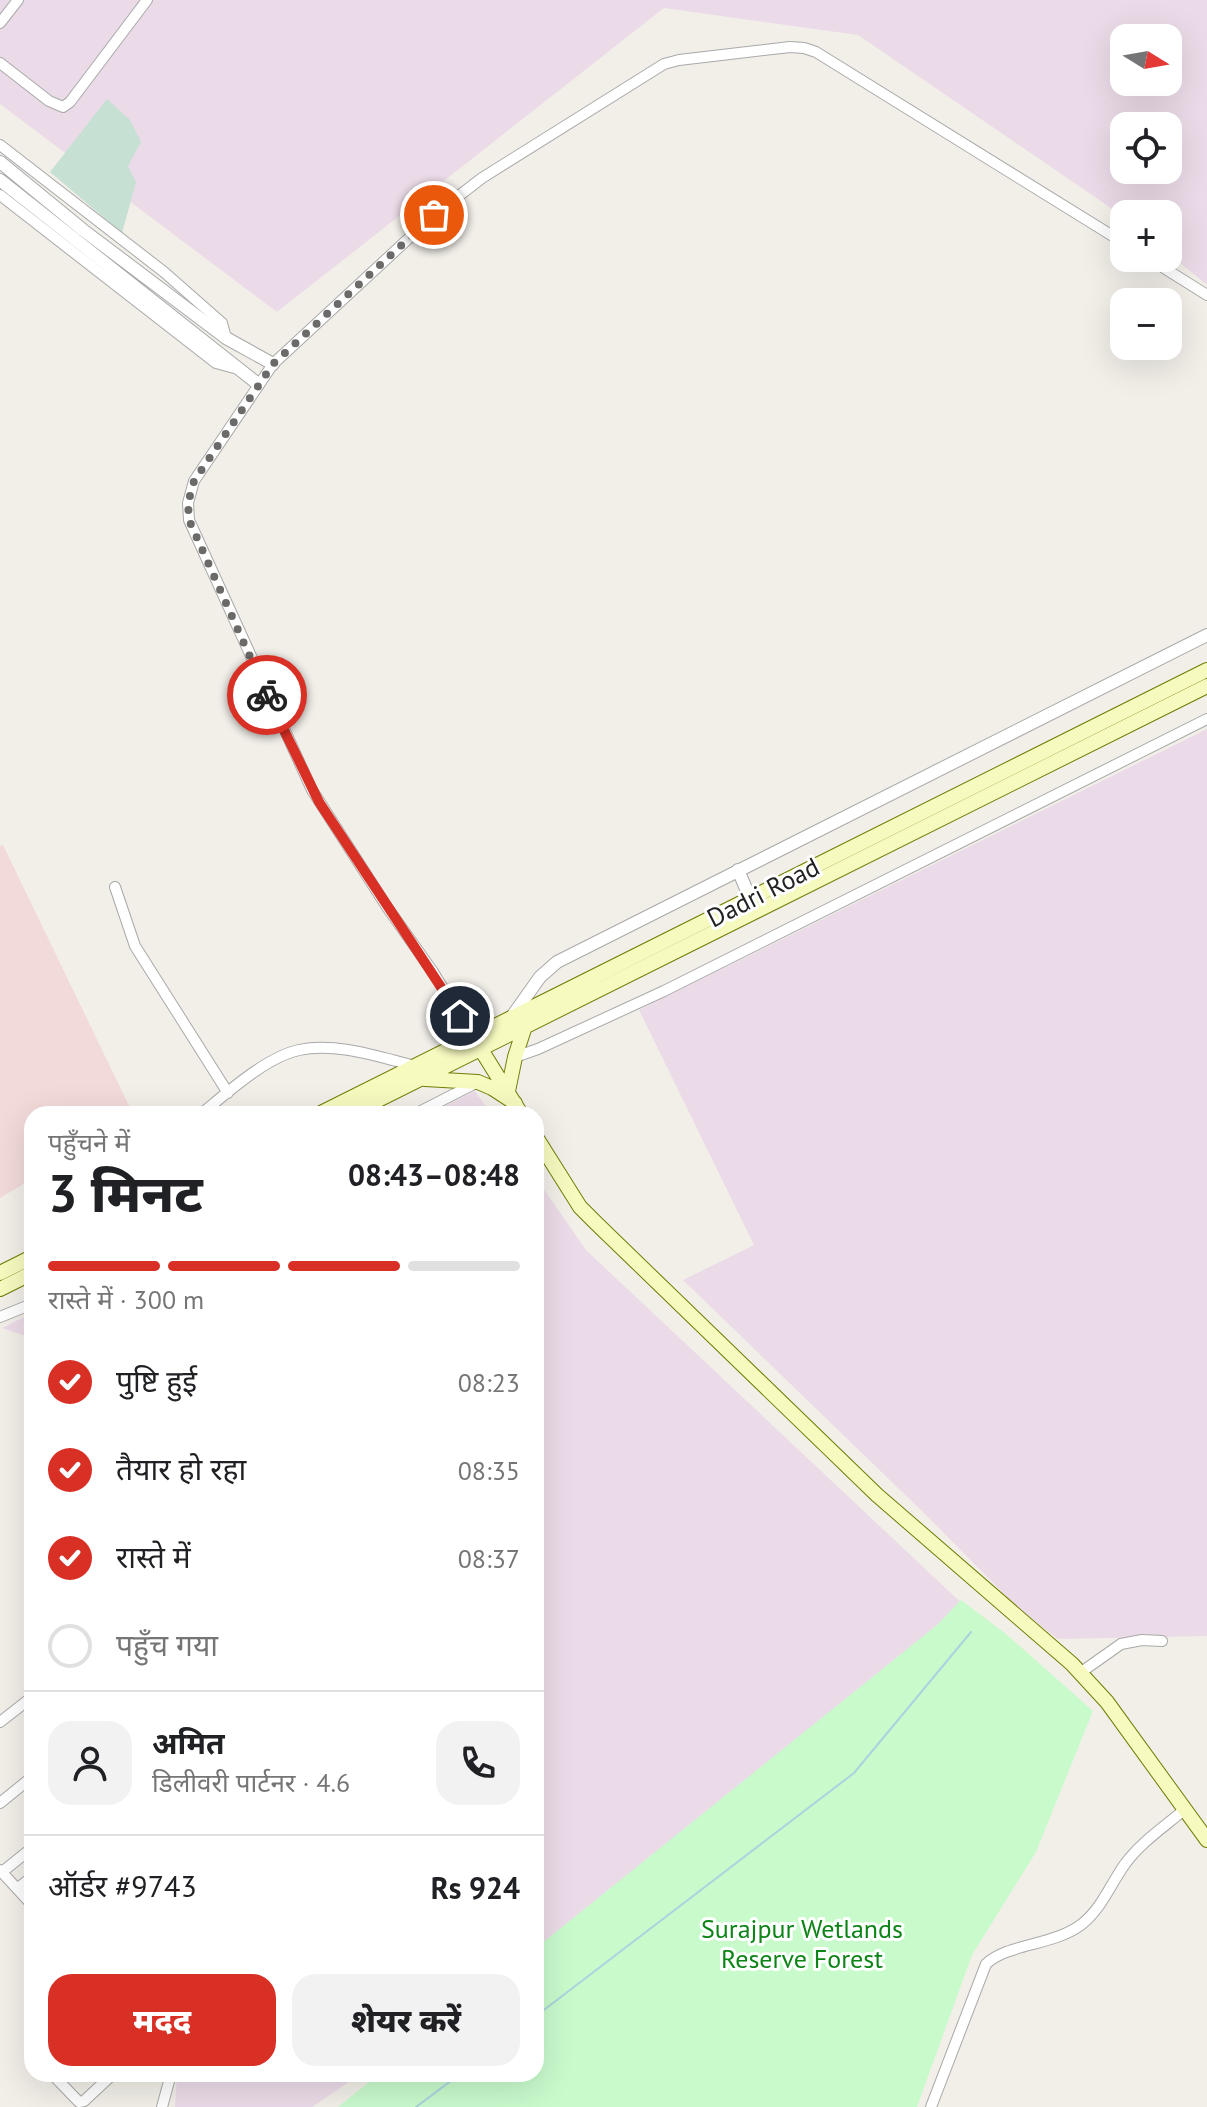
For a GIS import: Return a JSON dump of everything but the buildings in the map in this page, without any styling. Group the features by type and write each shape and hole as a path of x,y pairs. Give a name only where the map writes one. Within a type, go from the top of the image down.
{"main road":[{"name":"Dadri Road","path":"476,1043 511,1018 1207,670"},
{"name":"Dadri Road","path":"338,1106 476,1043 525,1026 1207,686"},
{"path":"515,1103 515,1057 525,1026"},
{"path":"476,1043 515,1103"},
{"name":"Dadri Road","path":"363,1106 418,1072"},
{"path":"418,1072 478,1082 515,1103"},
{"path":"544,1150 580,1207 596,1223 877,1495 1080,1673 1107,1702 1207,1840"},
{"path":"0,1273 24,1261"},
{"path":"0,1289 24,1277"}],"street":[{"path":"0,23 18,0"},
{"path":"0,63 49,101 63,107 70,102 147,0"},
{"path":"476,1043 433,972 312,790 189,520 188,503 194,481 273,364 434,215 482,178 645,73 679,60 790,47 816,52 1110,234"},
{"path":"0,145 164,272 222,323 226,338"},
{"path":"0,162 83,230 226,338 273,364"},
{"path":"0,180 258,384"},
{"path":"0,195 216,363 238,369"},
{"path":"1170,272 1207,295"},
{"path":"511,1018 540,977 557,962 1207,635"},
{"path":"515,1057 678,984 1207,719"},
{"path":"738,870 750,898"},
{"path":"115,887 135,946 228,1093"},
{"path":"211,1106 276,1060 290,1053 315,1048 370,1055 418,1072"},
{"path":"431,1106 478,1082"},
{"path":"0,1317 24,1307"},
{"path":"1080,1673 1121,1644 1142,1640 1162,1641"},
{"path":"0,1722 24,1703"},
{"path":"0,1803 24,1784"},
{"path":"931,2107 986,1964 995,1957 1058,1939 1082,1924 1095,1913 1133,1853 1184,1810"},
{"path":"24,1854 1,1871 24,1896"},
{"path":"17,1889 24,1883"},
{"path":"59,2082 75,2100 82,2102 104,2082"},
{"path":"162,2107 169,2082"}],"shaded area":[{"path":"0,0 1207,0 1207,285 1182,264 1182,200 1110,200 1110,207 858,35 664,8 277,312 0,104"},
{"path":"1207,729 1207,1636 1058,1639 1020,1610 683,1280 754,1245 639,1010"},
{"path":"3,845 129,1106 24,1106 24,1184 0,1198 0,846"},
{"path":"475,1091 485,1106 445,1106"},
{"path":"544,1190 586,1250 971,1612 544,1950"},
{"path":"24,1317 24,1335 2,1328"},
{"path":"177,2082 349,2082 312,2107 175,2107"}],"green space":[{"path":"107,99 130,120 141,142 128,166 136,182 122,233 50,172"},
{"name":"Surajpur Wetlands Reserve Forest","path":"961,1600 1006,1634 1093,1711 1036,1852 972,1955 917,2107 338,2107 369,2082 544,2082 544,1942 937,1625"}],"waterway":[{"path":"544,2010 854,1773 971,1632"},
{"path":"416,2107 449,2082"}],"way so far":[{"path":"267,695 189,520 188,503 194,481 273,364 434,215"}],"route":[{"path":"267,695 319,802 460,1016"}]}
